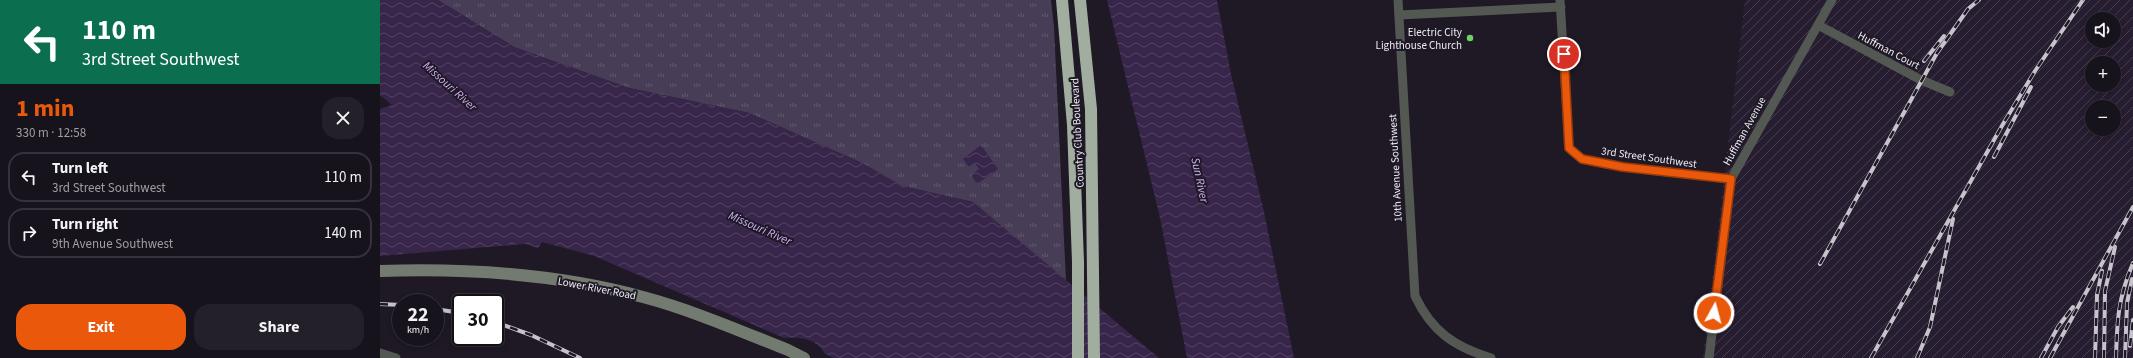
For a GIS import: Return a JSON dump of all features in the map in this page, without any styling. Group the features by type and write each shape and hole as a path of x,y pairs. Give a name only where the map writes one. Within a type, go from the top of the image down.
{"highway":[{"name":"Country Club Boulevard","path":"1062,0 1073,125 1078,262 1078,358"},
{"name":"Country Club Boulevard","path":"1080,0 1091,109 1094,358"}],"street":[{"name":"10th Avenue Southwest","path":"1398,0 1413,287 1418,303 1436,329 1458,346 1491,358"},
{"name":"Huffman Avenue","path":"1709,358 1731,179 1832,0"},
{"path":"1399,15 1560,4"},
{"name":"3rd Street Southwest","path":"1560,4 1569,148 1582,159 1623,167 1731,179"},
{"name":"Huffman Court","path":"1818,25 1921,80 1950,92"},
{"name":"Lower River Road","path":"380,271 418,270 514,274 585,285 642,297 788,350 804,358"},
{"path":"380,353 396,358"}],"shaded area":[{"path":"1745,0 2133,0 2133,358 1703,358"}],"green space":[{"path":"438,0 1051,0 1054,27 1066,282 973,202 902,186 862,163 749,113 629,88 514,47"}],"water":[{"name":"Missouri River","path":"380,0 438,0 514,47 629,88 749,113 862,163 902,186 973,202 1159,358 834,358 825,354 817,345 802,338 784,338 594,256 542,242 538,248 525,244 380,256 380,109 392,105 380,95"},
{"name":"Sun River","path":"1107,0 1217,0 1231,74 1264,212 1294,358 1187,358 1160,218"},
{"path":"981,145 998,169 977,184 971,175 979,169 975,163 969,167 963,159"}],"railway":[{"path":"1820,264 1937,53 1968,9 1979,0"},
{"path":"1871,358 2003,124 2035,71 2083,0"},
{"path":"1924,61 1944,36"},
{"path":"1994,157 2031,87"},
{"path":"2050,358 2133,207"},
{"path":"1917,358 1930,327 1953,219"},
{"path":"2104,358 2105,291 2115,247"},
{"path":"2116,358 2119,310 2124,287 2133,263"},
{"path":"2095,358 2097,295 2102,271"},
{"path":"2125,358 2127,303 2132,279"},
{"path":"380,304 392,305"},
{"path":"2041,358 2058,327 2073,307"},
{"path":"444,310 452,312"},
{"path":"2130,346 2133,320"},
{"path":"504,325 531,335 580,358"}],"place":[{"name":"Electric City Lighthouse Church","path":"1470,38"}],"route":[{"path":"1564,54 1569,148 1582,159 1623,167 1731,179 1714,313"}]}
